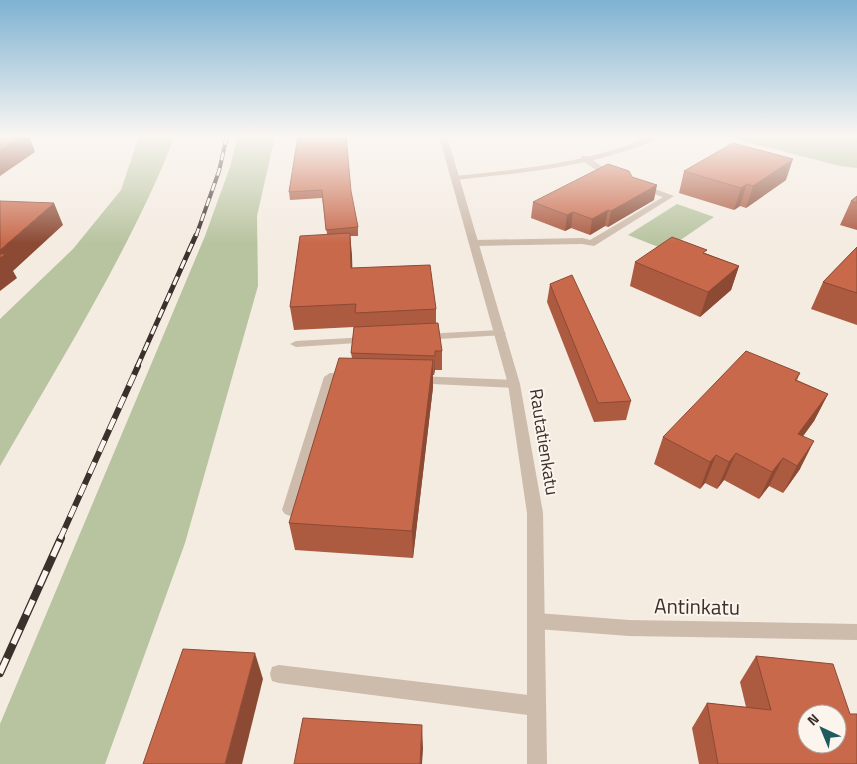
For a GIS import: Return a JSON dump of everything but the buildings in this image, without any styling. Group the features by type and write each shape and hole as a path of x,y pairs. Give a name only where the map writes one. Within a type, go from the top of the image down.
{"street":[{"name":"Rautatienkatu","path":"452,172 514,384 535,513 537,764"},
{"path":"454,178 495,172"},
{"path":"474,244 583,240 591,244 670,196 610,176 604,172"},
{"path":"414,338 500,333"},
{"path":"296,344 385,339"},
{"path":"290,510 330,377 358,378"},
{"path":"406,380 514,384"},
{"name":"Antinkatu","path":"537,621 630,628 857,632"},
{"path":"279,674 536,706"}],"green space":[{"path":"127,172 160,172 94,304 0,466 0,319 73,249 121,190"},
{"path":"228,172 267,172 257,216 258,286 185,543 105,764 0,764 0,724 205,236"},
{"path":"677,204 714,217 666,250 628,235"}],"railway":[{"path":"196,236 219,172"},
{"path":"137,367 196,235"},
{"path":"60,539 138,366"},
{"path":"0,673 61,538"}]}
